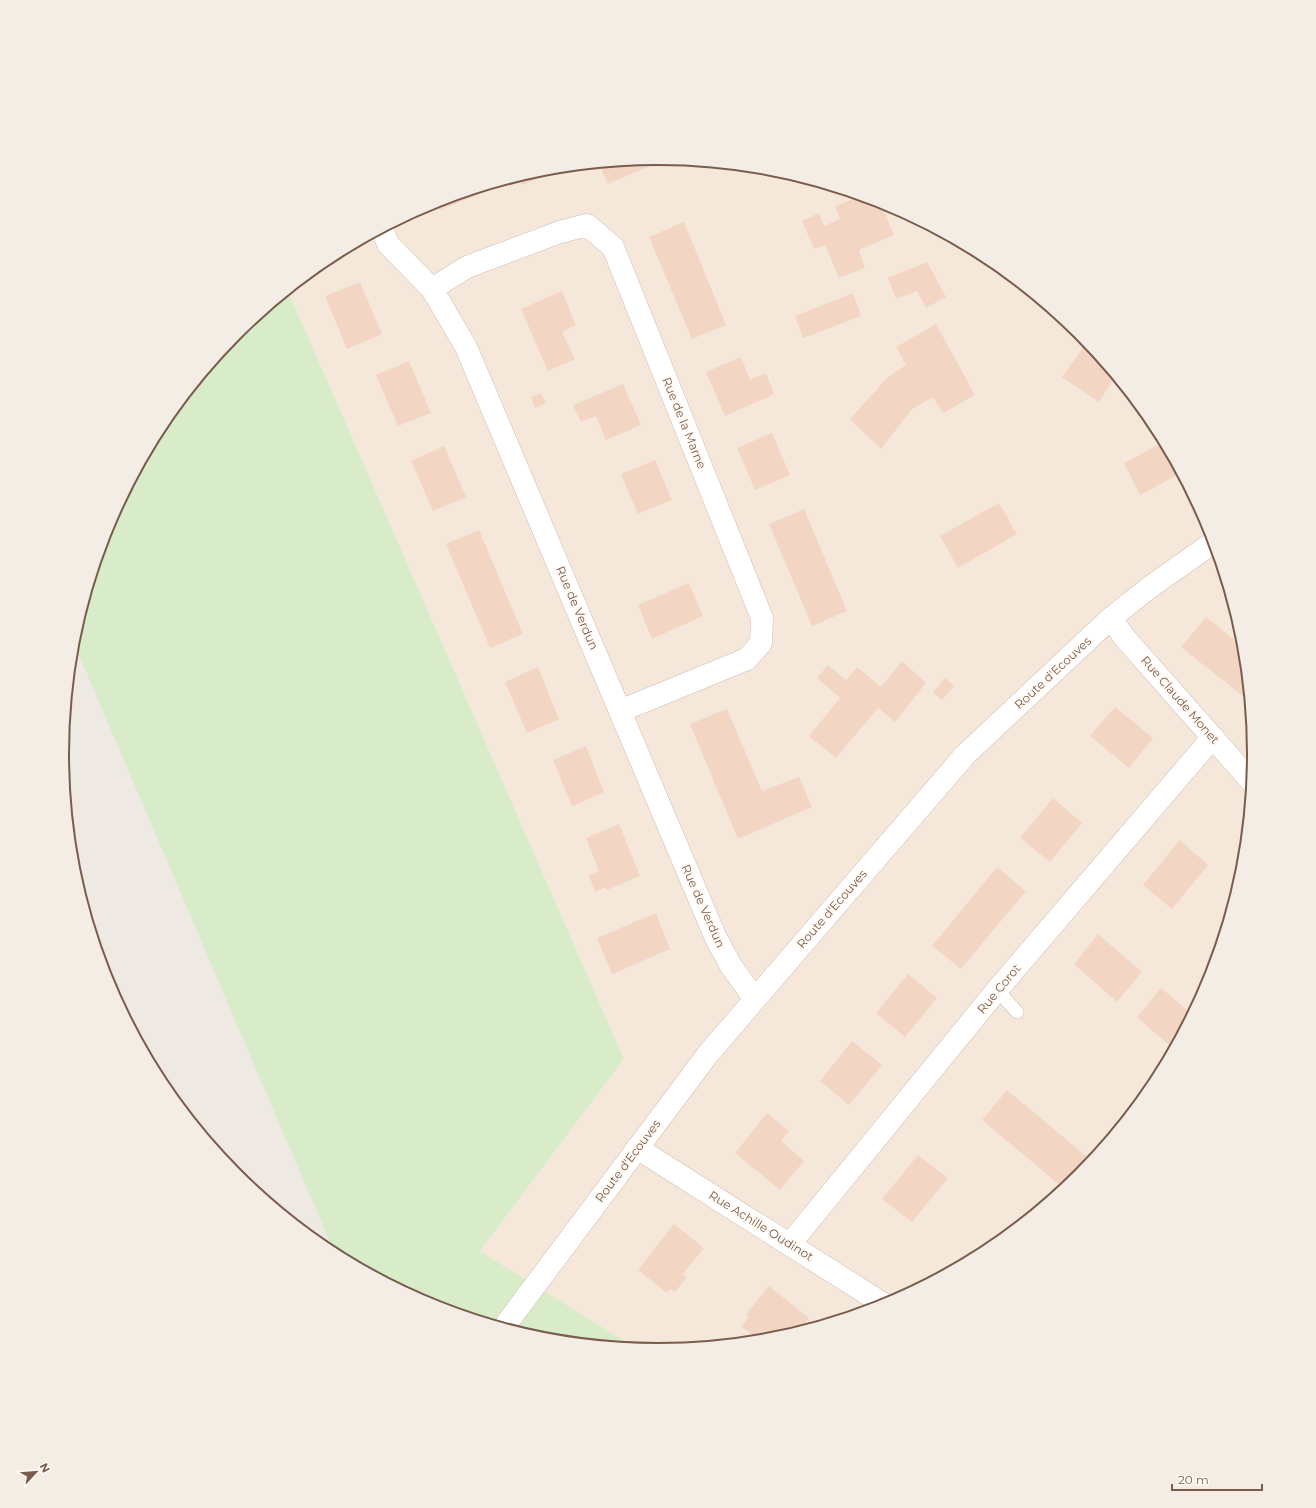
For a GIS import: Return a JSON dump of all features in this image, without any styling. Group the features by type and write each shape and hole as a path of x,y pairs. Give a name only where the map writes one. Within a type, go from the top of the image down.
{"street":[{"name":"Rue de la Marne","path":"432,289 467,267 560,232 588,225 614,247 762,618 761,643 747,660 620,711"},
{"name":"Rue de Verdun","path":"384,233 388,244 432,289 466,346 715,936 731,966 755,998"},
{"name":"Route d'Ecouves","path":"507,1323 708,1054 965,755 1111,618 1150,587 1209,546"},
{"name":"Rue Claude Monet","path":"1111,618 1124,637 1246,776"},
{"name":"Rue Corot","path":"790,1244 997,990 1213,737"},
{"name":"Rue Achille Oudinot","path":"638,1148 877,1300"}],"lane":[{"path":"997,990 1018,1012"}],"shaded area":[{"path":"619,166 697,166 773,176 810,185 847,196 919,226 985,264 1017,287 1046,311 1101,366 1125,395 1148,427 1168,460 1186,493 1216,565 1236,639 1242,677 1246,715 1246,793 1236,869 1216,943 1186,1015 1168,1049 1148,1081 1125,1113 1101,1142 1074,1170 1046,1197 1017,1221 985,1244 952,1264 919,1282 883,1298 847,1312 773,1332 697,1342 627,1342 480,1251 624,1059 290,295 331,264 364,244 397,226 469,196 543,176 581,170"},
{"path":"79,647 332,1245 299,1221 270,1197 215,1142 191,1113 168,1081 148,1048 130,1015 114,979 100,943 89,906 80,869 74,831 70,793 70,715"}],"green space":[{"path":"290,295 624,1059 480,1251 627,1342 581,1338 543,1332 469,1312 397,1282 363,1264 331,1244 78,652 89,602 100,565 130,493 148,459 168,427 191,395 215,366 270,311"}],"building":[{"path":"652,165 608,184 601,168"},
{"path":"545,176 522,185 521,181"},
{"path":"480,193 480,194 439,210 438,208"},
{"path":"854,199 884,210 894,235 859,250 865,268 839,278 825,245 814,249 802,221 819,213 824,226 840,219 835,206"},
{"path":"684,222 726,325 692,339 649,237"},
{"path":"927,262 946,297 926,308 917,291 896,299 888,278"},
{"path":"360,282 382,334 347,349 325,296"},
{"path":"562,291 576,325 562,332 575,359 548,371 521,309"},
{"path":"853,293 861,316 803,338 795,316"},
{"path":"936,324 975,395 943,413 933,397 912,409 881,449 850,419 888,377 906,365 896,347"},
{"path":"1083,347 1113,380 1099,402 1062,377"},
{"path":"741,357 750,380 766,373 774,394 725,416 706,372"},
{"path":"409,361 431,413 398,426 376,375"},
{"path":"623,384 641,425 606,440 596,416 581,422 573,405"},
{"path":"541,393 546,403 535,408 531,397"},
{"path":"772,433 790,475 755,490 737,448"},
{"path":"1159,445 1176,475 1140,495 1124,463"},
{"path":"444,446 466,497 433,511 411,461"},
{"path":"655,460 672,500 638,514 621,474"},
{"path":"999,503 1017,534 958,568 940,536"},
{"path":"804,509 847,611 812,626 769,524"},
{"path":"479,530 523,634 490,648 446,544"},
{"path":"689,583 703,616 652,639 638,605"},
{"path":"1206,617 1236,642 1244,697 1181,647"},
{"path":"902,661 926,683 895,722 878,708 836,758 809,736 840,698 817,678 828,665 846,680 857,667 881,687"},
{"path":"538,667 559,719 527,733 505,682"},
{"path":"945,678 954,686 942,700 933,692"},
{"path":"1115,707 1153,738 1129,768 1090,736"},
{"path":"727,709 762,791 799,777 812,807 738,839 690,724"},
{"path":"586,746 604,792 572,806 553,760"},
{"path":"1053,798 1082,823 1050,862 1020,838"},
{"path":"619,824 640,876 607,890 606,887 595,892 589,875 599,871 586,838"},
{"path":"1180,840 1208,865 1172,909 1143,885"},
{"path":"997,867 1026,891 961,969 932,946"},
{"path":"656,913 670,949 612,974 597,938"},
{"path":"1098,934 1142,972 1117,1002 1074,964"},
{"path":"908,974 937,998 905,1037 876,1013"},
{"path":"1161,988 1188,1011 1170,1046 1137,1017"},
{"path":"852,1041 882,1065 849,1105 820,1081"},
{"path":"1007,1090 1086,1156 1059,1184 982,1120"},
{"path":"767,1113 789,1131 781,1141 804,1161 780,1190 735,1153"},
{"path":"918,1155 948,1178 912,1222 882,1199"},
{"path":"674,1224 704,1248 683,1274 687,1277 675,1292 671,1289 667,1293 638,1270"},
{"path":"769,1286 809,1318 803,1325 773,1332 767,1333 765,1331 763,1334 752,1335 741,1326 749,1317 746,1314"}]}
